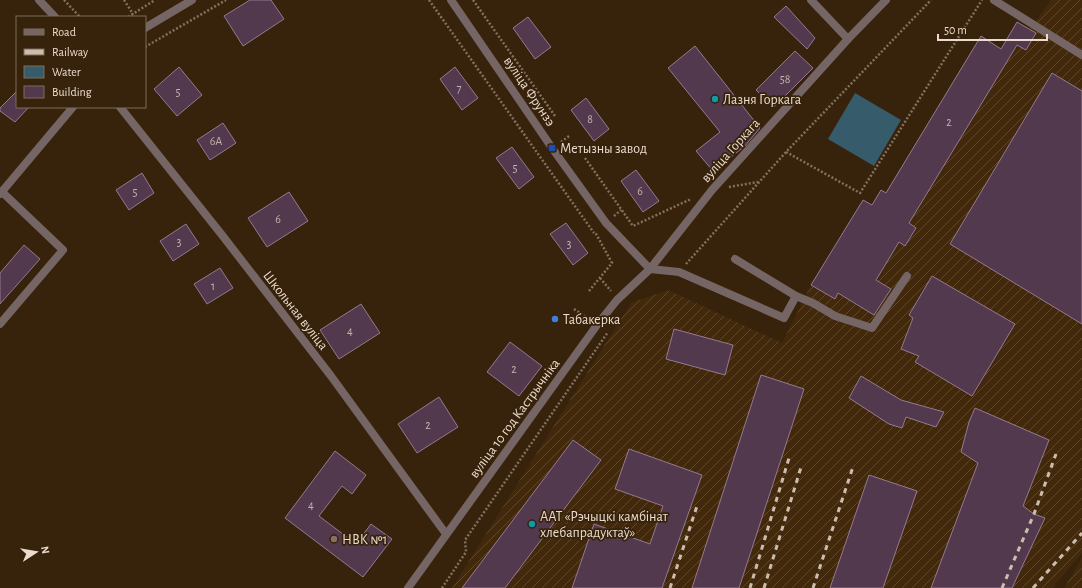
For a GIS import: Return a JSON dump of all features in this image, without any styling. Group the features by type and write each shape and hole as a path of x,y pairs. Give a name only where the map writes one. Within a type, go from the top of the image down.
{"street":[{"path":"146,27 192,0"},
{"name":"вуліца Фрунзэ","path":"451,0 552,148 606,223 650,269"},
{"path":"811,0 848,40"},
{"name":"вуліца Горкага","path":"650,269 712,190 886,0"},
{"path":"994,0 1082,55"},
{"path":"41,1 54,16"},
{"path":"0,324 63,250 1,193 72,108"},
{"name":"Школьная вуліца","path":"121,108 222,235 326,370 446,534"},
{"path":"734,259 796,296 813,303 835,316 872,328 907,276"},
{"path":"650,269 679,272 784,318 796,296"},
{"name":"вуліца 10 год Кастрычніка","path":"408,588 598,325 617,300 650,269"}],"path":[{"path":"64,0 79,16"},
{"path":"124,0 133,14"},
{"path":"130,16 155,0"},
{"path":"146,46 226,0"},
{"path":"429,0 594,233 612,263 589,291"},
{"path":"473,0 554,116"},
{"path":"679,272 758,182 931,0"},
{"path":"786,152 860,193 982,0"},
{"path":"585,158 633,226 712,190 758,182"},
{"path":"594,233 621,210"},
{"path":"600,278 617,300"},
{"path":"574,309 598,325"},
{"path":"442,588 466,552 465,540 610,329"}],"shaded area":[{"path":"1051,0 1082,0 1082,553 1052,588 452,588 631,303 668,290 782,343 811,285 872,205 881,190 886,192 981,36 1011,55"},
{"path":"1082,558 1082,588 1064,588"}],"water":[{"path":"855,93 901,120 874,166 828,139"}],"building":[{"path":"250,0 271,0 284,19 243,46 224,16"},
{"path":"786,6 815,38 807,49 774,17"},
{"path":"528,17 551,47 535,59 513,28"},
{"path":"1017,22 1036,33 1026,50 1017,45 909,223 916,228 905,246 899,242 876,280 891,289 874,315 838,293 835,299 811,285 863,200 872,205 881,190 886,193 981,36 1001,49"},
{"name":"Лазня Горкага","path":"695,46 760,128 745,146 713,171 696,151 720,132 668,68"},
{"path":"795,51 813,68 774,107 756,90"},
{"path":"179,67 202,95 177,116 154,89"},
{"path":"455,67 478,98 462,110 440,79"},
{"path":"1052,73 1082,91 1082,324 950,244"},
{"path":"16,92 16,108 28,108 15,122 0,111 0,108"},
{"path":"586,98 609,129 594,141 571,110"},
{"path":"223,123 236,143 210,160 197,140"},
{"path":"512,147 534,177 519,189 496,158"},
{"path":"636,170 659,201 643,212 621,181"},
{"path":"142,173 154,193 129,210 116,190"},
{"path":"289,192 308,221 267,247 248,218"},
{"path":"566,223 588,253 573,265 550,234"},
{"path":"186,224 199,244 173,261 160,241"},
{"path":"24,245 40,259 0,304 0,273"},
{"path":"220,268 233,288 207,304 194,284"},
{"path":"932,276 1015,324 972,396 915,362 919,356 901,349 913,318 909,315"},
{"path":"361,304 380,333 339,359 320,330"},
{"path":"674,329 733,345 725,375 666,359"},
{"path":"510,342 542,366 519,396 487,372"},
{"path":"761,375 804,389 739,588 692,588"},
{"path":"861,376 901,400 944,412 936,427 906,417 902,428 889,424 849,398"},
{"path":"439,397 458,427 417,453 398,424"},
{"path":"975,408 1049,440 1023,506 1034,514 1045,518 1012,588 931,588 978,463 961,452 969,422"},
{"name":"ААТ «Рэчыцкі камбінат хлебапрадуктаў»","path":"573,440 601,460 505,588 462,588"},
{"path":"629,449 702,475 662,588 572,588 594,524 650,544 663,506 615,489"},
{"path":"335,451 366,475 352,494 342,486 319,516 356,544 371,524 392,539 363,577 285,518"},
{"path":"869,475 917,491 883,588 830,588"}],"railway":[{"path":"1002,588 1034,514 1056,454"},
{"path":"750,588 789,458"},
{"path":"764,588 802,464"},
{"path":"813,588 853,467"},
{"path":"670,588 698,503"},
{"path":"1033,588 1082,533"}],"place":[{"name":"Лазня Горкага","path":"715,99"},
{"name":"Метызны завод","path":"552,148"},
{"name":"Табакерка","path":"555,319"},
{"name":"ААТ «Рэчыцкі камбінат хлебапрадуктаў»","path":"532,524"},
{"name":"НВК №1","path":"334,539"}]}
